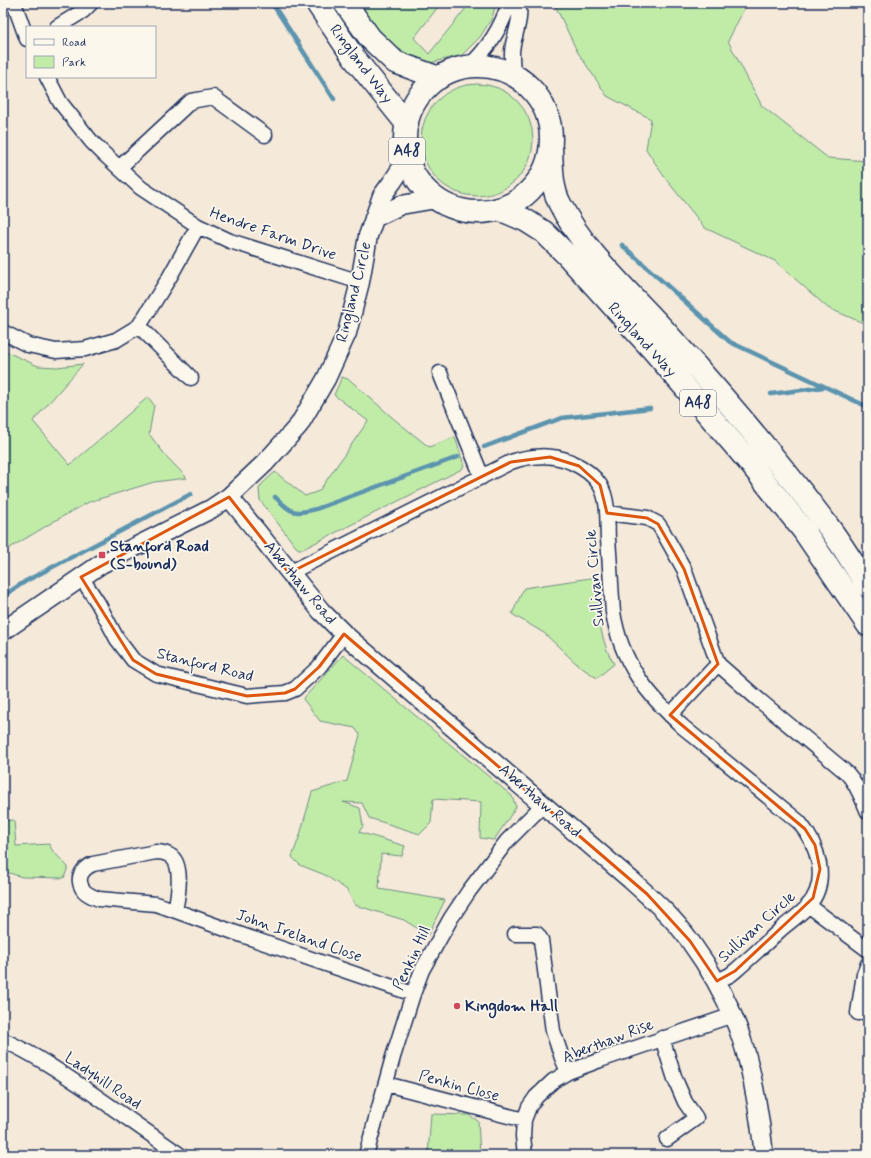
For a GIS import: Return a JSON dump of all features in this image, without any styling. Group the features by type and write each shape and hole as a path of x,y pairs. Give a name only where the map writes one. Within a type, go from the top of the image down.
{"main road":[{"name":"Ringland Way","path":"317,3 354,58 407,124"},
{"name":"Ringland Way","path":"345,3 370,38 395,62 439,78"},
{"name":"Ringland Way","path":"551,148 545,168 534,186 518,200 499,209 477,212 456,209 436,199 424,188 414,174 408,158 406,141 407,124 413,106 424,90 439,78 453,71 468,67 492,67 514,76 531,89 544,107 550,127 551,148 552,184 559,202 569,220 596,257 671,337 765,446 825,522 868,586"},
{"name":"Ringland Way","path":"499,209 525,220 544,232 568,256 654,351 750,463 804,531 868,625"}],"street":[{"path":"14,3 26,36"},
{"path":"59,26 83,11 91,3"},
{"path":"468,67 482,54 496,34 505,17 509,3"},
{"path":"514,76 512,55 520,8 518,3"},
{"name":"Hendre Farm Drive","path":"48,78 60,102 91,141 141,188 198,226 230,241 360,282"},
{"path":"119,168 191,101 213,97 265,134"},
{"name":"Ringland Circle","path":"3,631 101,564 211,509 229,498 265,463 299,425 326,380 347,333 360,282 368,236 382,196 408,158"},
{"path":"374,218 401,205 436,199"},
{"path":"3,332 28,345 56,351 85,349 116,340 139,326 169,278 198,226"},
{"path":"139,326 191,378"},
{"path":"440,373 482,477"},
{"name":"Sullivan Circle","path":"290,573 511,462 533,457 550,457 565,460 579,466 594,478 600,485 606,503 613,612 615,628 625,656 647,690 670,715 789,813 805,829 815,845 820,869 818,889 808,906 735,971 730,975 716,981"},
{"name":"Aberthaw Road","path":"229,498 321,611 344,634 631,880 662,909 690,941 716,981 741,1035 756,1103 764,1155"},
{"path":"607,513 647,518 658,524 684,569 718,664 846,773 857,786 868,812"},
{"name":"Stanford Road","path":"81,577 98,603 117,639 133,660 156,674 247,696 285,693 295,689 319,667 344,634"},
{"path":"670,715 718,664"},
{"name":"Penkin Hill","path":"366,1155 413,994 422,970 451,918 469,891 507,841 544,804"},
{"name":"John Ireland Close","path":"175,910 178,885 177,864 172,857 163,852 93,864 85,867 81,874 80,881 82,889 95,898 156,904 413,994"},
{"path":"808,906 868,950"},
{"path":"515,934 537,934 541,940 553,1031 568,1072"},
{"path":"858,1013 864,974 868,964"},
{"name":"Aberthaw Rise","path":"525,1155 523,1136 524,1120 529,1107 536,1097 553,1081 568,1072 662,1038 733,1015"},
{"path":"662,1038 675,1079 685,1102 696,1118 667,1139"},
{"name":"Ladyhill Road","path":"3,1040 19,1047 71,1080 180,1155"},
{"name":"Penkin Close","path":"386,1084 524,1120"}],"highlighted area":[{"path":"550,457 579,466 600,485 607,513 647,518 658,524 684,569 718,664 670,715 805,829 815,845 820,869 813,898 735,971 717,981 690,941 647,894 344,634 319,667 295,689 285,693 247,696 156,674 133,660 81,577 229,497 289,573 511,462"}],"green space":[{"path":"359,3 441,3 414,38 429,54 470,3 496,3 492,18 480,37 462,55 426,64 397,48 376,29"},
{"path":"554,3 747,3 728,41 762,106 828,158 868,161 868,325 828,308 775,261 705,228 665,178 646,149 651,119 607,96 577,51"},
{"path":"477,84 498,88 517,100 529,119 533,140 529,161 517,180 498,192 477,196 456,192 437,180 425,161 421,140 425,119 437,100 456,88"},
{"path":"3,348 9,353 38,366 57,367 83,364 33,421 70,465 148,397 154,405 149,434 166,456 187,478 154,482 89,502 3,552"},
{"path":"342,377 350,380 394,419 429,447 455,437 464,465 462,469 303,549 299,549 260,500 259,489 262,484 275,472 305,496 319,491 368,421 334,395"},
{"path":"597,577 600,623 607,650 614,664 597,678 579,666 544,633 512,614 524,588"},
{"path":"343,655 512,796 516,807 494,840 480,838 481,802 433,799 431,823 420,834 369,818 362,803 343,802 360,808 363,826 359,832 405,846 402,856 381,854 379,889 445,900 428,935 404,920 355,905 347,890 325,875 300,865 292,857 312,792 347,781 360,735 355,728 320,721 303,699"},
{"path":"14,820 16,846 49,844 52,850 68,867 64,878 22,877 3,871 3,821"},
{"path":"431,1114 469,1115 478,1121 480,1155 428,1155"}],"waterway":[{"path":"272,3 334,99"},
{"path":"622,245 730,342 868,407"},
{"path":"771,394 824,387"},
{"path":"484,447 562,418 650,408"},
{"path":"275,497 293,511 308,511 458,457"},
{"path":"3,596 26,581 191,494"}],"place":[{"name":"Stanford Road (S-bound)","path":"102,555"},
{"name":"Kingdom Hall","path":"457,1006"}]}
